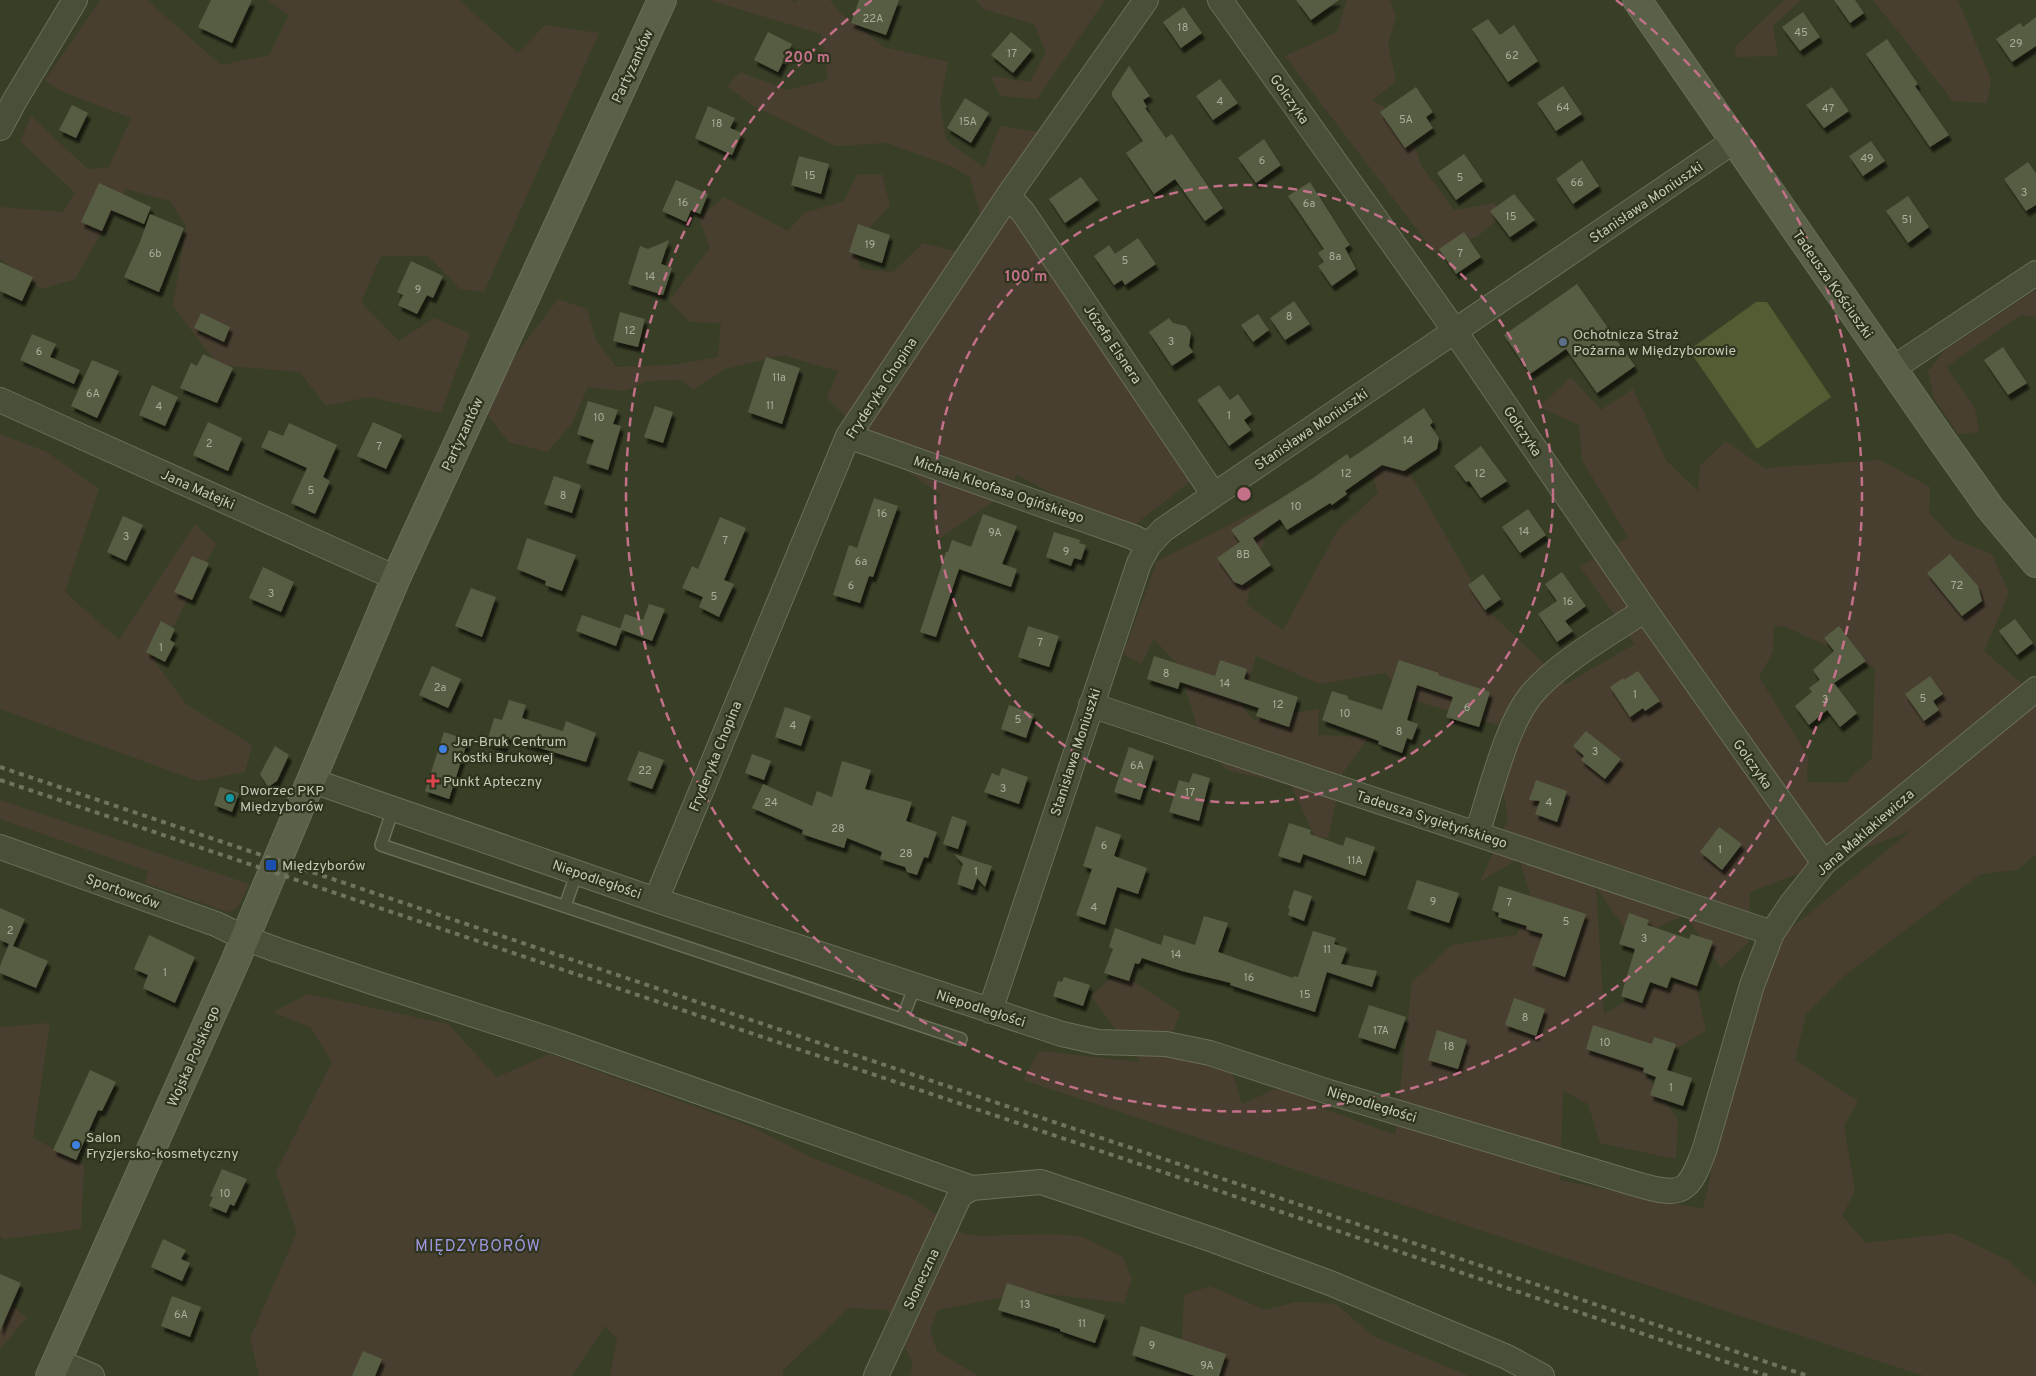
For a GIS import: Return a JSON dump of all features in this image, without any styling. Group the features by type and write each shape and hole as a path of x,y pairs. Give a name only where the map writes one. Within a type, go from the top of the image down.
{"street":[{"path":"0,128 7,96 75,0"},
{"name":"Partyzantów","path":"273,872 396,578 662,0"},
{"name":"Fryderyka Chopina","path":"656,900 848,436 1008,196 1146,0"},
{"name":"Golczyka","path":"1220,0 1455,332 1645,610 1824,863"},
{"name":"Tadeusza Kościuszki","path":"1637,0 1990,508 2036,562"},
{"name":"Stanisława Moniuszki","path":"990,1011 1139,563 1149,545 1163,530 1734,141"},
{"name":"Józefa Elsnera","path":"1008,196 1024,212 1214,495"},
{"path":"1892,369 2036,273"},
{"name":"Jana Matejki","path":"0,400 396,578"},
{"name":"Michała Kleofasa Ogińskiego","path":"848,436 1132,536 1149,545"},
{"path":"1477,834 1512,727 1531,695 1561,667 1645,610"},
{"name":"Jana Maklakiewicza","path":"1662,1192 1674,1192 1684,1188 1691,1182 1697,1171 1752,985 1772,933 1792,903 1824,863 2036,689"},
{"name":"Tadeusza Sygietyńskiego","path":"1091,705 1772,933"},
{"name":"Niepodległości","path":"310,780 656,900 1083,1040 1166,1044 1210,1053 1330,1092 1662,1192"},
{"name":"Sportowców","path":"0,847 216,924 245,938"},
{"name":"Wojska Polskiego","path":"54,1369 273,872"},
{"path":"245,938 378,984 558,1042 972,1188 1041,1182 1213,1240 1330,1283 1507,1357 1542,1376"},
{"name":"Słoneczna","path":"876,1376 960,1195 972,1188"},
{"path":"54,1369 92,1376"}],"lane":[{"path":"393,809 381,844 961,1039"},
{"path":"565,906 577,872"},
{"path":"902,1019 915,986"}],"shaded area":[{"path":"100,0 147,0 221,65 269,55 289,15 268,0 459,0 518,53 545,25 599,33 484,292 460,289 428,256 381,256 361,302 399,341 434,318 470,333 441,413 369,397 326,406 300,372 218,365 173,306 186,226 170,201 126,189 75,279 41,289 0,259 0,207 63,212 75,193 20,141 31,116 88,169 109,167 131,118 59,90 45,80"},
{"path":"709,0 791,0 795,3 798,0 830,0 838,11 884,47 948,62 940,103 946,140 984,168 1000,126 1047,133 1015,201 1197,476 1126,532 1017,475 1001,496 939,539 932,513 941,495 882,453 827,398 838,371 782,355 725,369 693,390 681,380 648,381 624,391 588,387 572,423 548,452 509,442 488,416 501,374 558,299 587,309 596,340 616,367 674,365 718,357 721,323 690,322 669,301 710,248 699,218 724,197 788,231 804,213 844,201 857,175 882,174 890,206 853,245 861,269 893,272 923,243 966,254 985,231 970,177 953,167 887,143 836,146 752,105 727,86 740,72 787,90 828,80 821,34"},
{"path":"976,0 1105,0 1037,99 1000,96 991,76 1030,82 1046,52 1034,24 983,9"},
{"path":"1347,0 1390,0 1396,16 1388,44 1396,82 1372,100 1407,120 1421,165 1454,210 1495,203 1498,219 1477,237 1434,252 1285,56 1337,32"},
{"path":"1784,0 1801,0 1773,26 1778,56 1735,57 1736,46"},
{"path":"1873,0 1958,0 1991,80 1987,103 1953,101"},
{"path":"2036,290 2036,317 2021,315 1946,367 1975,408 1979,432 1958,434 1934,398 1928,371 1946,349"},
{"path":"1756,302 1767,302 1831,397 1757,449 1689,350"},
{"path":"1571,377 1601,410 1633,389 1666,460 1698,491 1700,466 1726,441 1764,468 1880,460 1930,487 1929,513 1954,539 1992,554 2009,593 1984,651 2036,696 2036,854 2017,870 1981,874 1849,972 1806,1014 1795,1060 1858,1101 1844,1126 1855,1191 1842,1216 1866,1243 1952,1233 2007,1260 2036,1285 2036,1376 1924,1376 1023,1080 1039,1051 1140,1062 1091,996 1118,971 1180,1012 1167,1050 1230,1066 1242,1104 1294,1081 1319,1107 1395,1135 1412,982 1452,945 1517,935 1531,897 1519,858 1480,882 1508,819 1497,754 1501,726 1409,699 1385,673 1320,684 1256,656 1242,706 1254,720 1319,709 1318,735 1369,737 1342,774 1328,838 1315,837 1291,785 1227,770 1202,743 1179,666 1154,639 1141,664 1123,654 1157,561 1275,502 1246,604 1283,630 1338,530 1378,493 1366,454 1392,442 1489,612 1566,684 1635,644 1580,567 1628,537 1582,460 1579,425 1539,407","holes":["1774,626 1786,627 1875,668 1872,758 1845,783 1807,782 1808,756 1759,677 1773,652","1912,830 1776,940 1730,1084 1703,1209 1560,1180 1563,1091 1588,1104 1600,1143 1676,1159 1678,1120 1641,1068 1706,1031 1695,980 1643,991 1604,1014 1596,887 1632,939 1685,915 1721,968 1748,943 1750,892"]},
{"path":"0,434 47,452 99,489 65,592 119,640 195,524 216,544 155,662 186,704 252,745 245,772 198,781 0,709"},
{"path":"0,800 249,884 236,909 228,912 145,883 148,871 0,819"},
{"path":"308,994 448,1024 497,1077 550,1054 752,1127 813,1158 914,1199 963,1234 980,1236 1046,1234 1081,1236 1123,1257 1132,1279 1124,1303 1029,1292 938,1310 930,1330 937,1351 978,1376 905,1376 911,1375 912,1362 888,1310 849,1308 783,1370 783,1376 610,1376 617,1339 605,1326 572,1376 259,1376 250,1338 297,1232 276,1172 332,1062 310,1027 273,1012"},
{"path":"50,1023 33,1138 84,1165 81,1229 4,1239 0,1236 0,1027"},
{"path":"1210,1286 1265,1310 1296,1302 1336,1304 1373,1336 1469,1376 1175,1376 1182,1346 1184,1295"},
{"path":"0,1298 27,1317 0,1349"}],"building":[{"path":"211,0 252,0 232,43 198,27"},
{"path":"859,0 899,0 886,35 851,23"},
{"path":"1296,0 1339,0 1311,20"},
{"path":"1834,0 1855,0 1864,13 1850,23"},
{"path":"1184,7 1202,33 1181,48 1163,22"},
{"path":"1803,12 1820,37 1800,51 1782,27"},
{"path":"2036,17 2036,46 2012,62 1996,39 2020,23 2023,27"},
{"path":"1488,19 1500,35 1514,25 1538,61 1508,82 1472,29"},
{"path":"768,32 792,44 778,72 754,60"},
{"path":"1011,32 1032,50 1013,73 991,55"},
{"path":"1887,39 1918,84 1915,86 1949,135 1930,147 1866,54"},
{"path":"1129,66 1150,96 1143,100 1147,107 1145,108 1166,138 1172,134 1223,208 1205,221 1175,179 1154,194 1126,153 1143,141 1112,96 1112,92"},
{"path":"1220,79 1238,103 1213,120 1196,96"},
{"path":"1563,86 1582,114 1556,131 1537,103"},
{"path":"1416,87 1433,112 1426,117 1433,128 1405,148 1380,112"},
{"path":"1832,87 1849,111 1824,128 1806,105"},
{"path":"965,98 989,113 971,143 947,128"},
{"path":"72,105 88,113 76,138 59,130"},
{"path":"708,106 735,118 730,128 742,133 732,155 695,138"},
{"path":"1264,139 1281,165 1256,183 1238,158"},
{"path":"1871,141 1885,161 1863,176 1849,156"},
{"path":"1464,154 1483,181 1456,200 1437,173"},
{"path":"799,156 829,164 821,194 791,185"},
{"path":"1582,160 1599,186 1573,204 1556,179"},
{"path":"2028,162 2036,173 2036,205 2026,211 2004,179"},
{"path":"1081,177 1098,200 1065,223 1049,199"},
{"path":"676,180 708,194 700,214 691,210 686,222 662,211"},
{"path":"1310,182 1350,245 1345,248 1356,269 1332,286 1318,266 1324,262 1318,253 1324,249 1288,196"},
{"path":"99,183 151,207 144,224 111,210 102,231 81,222"},
{"path":"1514,194 1535,220 1510,237 1490,211"},
{"path":"1908,196 1929,227 1908,243 1886,211"},
{"path":"150,214 184,228 159,292 124,277"},
{"path":"858,224 890,235 882,263 849,252"},
{"path":"1464,232 1481,257 1456,274 1439,249"},
{"path":"1138,238 1156,264 1125,285 1122,280 1114,285 1094,256 1109,245 1115,254"},
{"path":"669,240 661,264 672,268 663,295 628,284 640,246 648,249"},
{"path":"411,261 443,276 433,298 427,295 417,314 398,305 403,295 397,292"},
{"path":"0,262 33,277 22,301 0,291"},
{"name":"Ochotnicza Straż Pożarna w Międzyborowie","path":"1577,284 1635,366 1597,393 1566,349 1530,374 1504,335"},
{"path":"1294,301 1310,324 1285,340 1270,318"},
{"path":"620,312 645,319 638,347 613,341"},
{"path":"201,313 230,327 224,342 194,328"},
{"path":"1258,314 1269,330 1253,342 1241,325"},
{"path":"1169,318 1173,323 1186,326 1191,333 1189,346 1193,352 1172,366 1149,332"},
{"path":"32,334 56,344 50,357 80,370 74,384 20,360"},
{"path":"2003,347 2027,383 2008,395 1984,360"},
{"path":"203,354 233,368 217,403 180,388 191,363 197,366"},
{"path":"766,357 800,368 782,424 748,412"},
{"path":"92,360 119,371 97,418 71,406"},
{"path":"152,385 178,397 165,426 139,415"},
{"path":"1219,385 1230,400 1238,394 1252,414 1244,420 1251,430 1229,446 1197,400"},
{"path":"588,401 618,410 613,424 621,426 608,470 586,463 594,440 577,434"},
{"path":"655,406 673,412 663,443 644,437"},
{"path":"1424,408 1433,422 1430,425 1439,438 1437,449 1404,471 1382,465 1345,491 1347,494 1332,505 1330,503 1287,530 1280,519 1253,538 1271,565 1242,585 1234,582 1217,558 1240,542 1231,530 1347,454 1350,459"},
{"path":"208,422 242,438 228,471 193,455"},
{"path":"373,422 402,435 386,469 357,456"},
{"path":"289,423 337,445 323,477 330,481 315,514 291,503 307,468 261,447 269,430 283,436"},
{"path":"1481,446 1507,481 1481,498 1469,481 1466,482 1454,466"},
{"path":"554,476 581,485 572,513 544,504"},
{"path":"874,498 898,506 873,577 869,576 860,603 833,595 849,545 857,548"},
{"path":"1528,509 1546,535 1520,553 1502,527"},
{"path":"983,514 1017,526 1002,564 1017,569 1011,587 959,569 936,637 920,632 946,552 948,552 952,540 971,547"},
{"path":"123,516 143,525 126,561 107,552"},
{"path":"720,517 746,528 724,580 734,584 719,617 699,607 703,597 682,588 692,566 698,569"},
{"path":"1054,532 1080,540 1079,543 1086,545 1081,560 1074,558 1071,566 1046,557"},
{"path":"527,538 576,555 562,591 545,585 546,581 517,569"},
{"path":"1950,554 1978,586 1982,601 1962,616 1927,573"},
{"path":"192,556 209,563 192,600 174,592"},
{"path":"263,567 294,582 281,612 249,598"},
{"path":"1562,572 1586,606 1565,621 1573,631 1557,642 1538,614 1557,601 1545,584"},
{"path":"1483,574 1501,599 1485,610 1468,585"},
{"path":"471,588 496,597 482,637 455,626"},
{"path":"649,604 665,609 652,641 620,629 625,614 643,620"},
{"path":"582,615 622,629 616,646 576,631"},
{"path":"2015,619 2033,643 2017,655 1999,631"},
{"path":"161,621 175,629 170,640 175,643 165,662 146,652"},
{"path":"1028,626 1059,636 1049,667 1018,657"},
{"path":"1839,626 1866,661 1834,683 1857,713 1840,727 1827,710 1809,725 1795,706 1812,692 1809,688 1820,680 1813,670 1834,651 1824,638"},
{"path":"1154,656 1215,676 1220,660 1247,669 1244,679 1298,697 1289,727 1256,716 1259,708 1180,682 1178,689 1147,679"},
{"path":"1399,660 1490,692 1479,727 1446,717 1453,697 1417,685 1407,720 1418,724 1412,740 1407,738 1402,753 1378,744 1379,741 1322,720 1332,691 1348,696 1348,699 1382,710"},
{"path":"432,666 461,679 448,708 419,695"},
{"path":"1638,671 1660,701 1645,711 1643,708 1630,717 1610,687"},
{"path":"1930,676 1943,694 1933,701 1939,710 1924,721 1905,694"},
{"path":"509,700 526,705 522,718 563,731 566,721 596,733 586,762 507,738 504,748 487,742 494,718 502,720"},
{"path":"1009,705 1034,714 1026,738 1001,729"},
{"path":"785,707 811,716 801,746 775,737"},
{"path":"1586,731 1621,759 1605,779 1581,760 1584,756 1573,746"},
{"path":"444,732 468,740 449,799 425,791"},
{"path":"275,746 289,755 277,781 268,787 260,774"},
{"path":"1129,747 1154,756 1140,800 1114,792"},
{"path":"639,751 664,760 652,789 627,780"},
{"path":"752,754 771,761 764,780 745,773"},
{"path":"842,761 871,770 865,789 912,802 906,821 937,832 928,858 924,857 917,875 907,872 905,867 880,859 882,852 847,838 844,848 802,834 803,830 752,808 763,784 812,806 817,791 832,797"},
{"path":"1002,768 1028,777 1019,804 984,792 992,773 999,776"},
{"path":"1193,773 1210,778 1199,821 1169,812 1179,780 1189,783"},
{"path":"1536,780 1567,791 1557,822 1535,814 1540,801 1529,800"},
{"name":"Dworzec PKP Międzyborów","path":"220,787 239,793 232,812 214,805"},
{"path":"952,816 967,821 958,849 943,844"},
{"path":"1289,823 1311,830 1310,834 1343,846 1346,837 1375,847 1365,876 1303,854 1300,863 1278,856"},
{"path":"1096,826 1121,835 1114,856 1147,868 1138,894 1117,887 1105,925 1076,915 1092,869 1083,866"},
{"path":"1719,827 1742,844 1722,870 1700,852"},
{"path":"954,854 992,866 985,887 977,878 973,890 957,884 963,864"},
{"path":"1417,880 1459,893 1449,923 1407,909"},
{"path":"1499,886 1586,914 1565,977 1532,965 1543,934 1526,929 1527,926 1498,917 1499,913 1492,910"},
{"path":"1294,890 1312,896 1304,921 1288,915 1290,909 1288,908"},
{"path":"0,908 25,919 13,946 48,961 36,988 0,973 0,966 9,944 0,940"},
{"path":"1629,913 1649,920 1647,925 1689,939 1691,934 1713,941 1697,986 1671,977 1667,988 1650,982 1642,1003 1621,996 1635,949 1619,944"},
{"path":"1204,916 1228,923 1218,952 1293,978 1294,976 1298,977 1313,931 1336,938 1334,944 1347,948 1341,964 1377,971 1372,987 1327,972 1315,1012 1230,985 1231,983 1182,971 1142,958 1139,964 1135,963 1129,981 1104,973 1113,949 1109,947 1115,928 1161,945 1164,935 1195,945"},
{"path":"149,935 195,957 175,1003 143,988 148,975 134,969"},
{"path":"1064,977 1090,985 1083,1006 1053,996 1058,981 1062,982"},
{"path":"1514,998 1545,1009 1536,1036 1505,1025"},
{"path":"1369,1005 1406,1017 1395,1049 1358,1037"},
{"path":"1593,1025 1652,1044 1654,1037 1676,1044 1667,1070 1692,1078 1683,1106 1650,1095 1656,1077 1643,1072 1644,1068 1586,1049"},
{"path":"1437,1030 1467,1040 1458,1069 1428,1060"},
{"path":"90,1070 116,1082 102,1111 98,1110 76,1160 53,1150"},
{"path":"222,1169 247,1179 234,1206 230,1204 226,1213 209,1206 213,1197 210,1196"},
{"path":"163,1239 186,1250 181,1259 190,1263 182,1281 151,1267"},
{"path":"0,1274 21,1283 0,1331"},
{"path":"1007,1283 1105,1315 1095,1343 1060,1331 1060,1329 998,1310"},
{"path":"172,1296 201,1307 190,1337 161,1326"},
{"path":"1141,1326 1226,1354 1219,1376 1195,1376 1132,1355"},
{"path":"363,1351 382,1359 375,1376 352,1376"}],"railway":[{"path":"0,767 1808,1376"},
{"path":"0,780 1768,1376"}],"place":[{"name":"Ochotnicza Straż Pożarna w Międzyborowie","path":"1563,342"},
{"name":"Jar-Bruk Centrum Kostki Brukowej","path":"443,749"},
{"name":"Punkt Apteczny","path":"433,781"},
{"name":"Dworzec PKP Międzyborów","path":"230,798"},
{"name":"Międzyborów","path":"271,865"},
{"name":"Salon Fryzjersko-kosmetyczny","path":"76,1145"}],"district":[{"name":"MIĘDZYBORÓW","path":"478,1245"}]}
